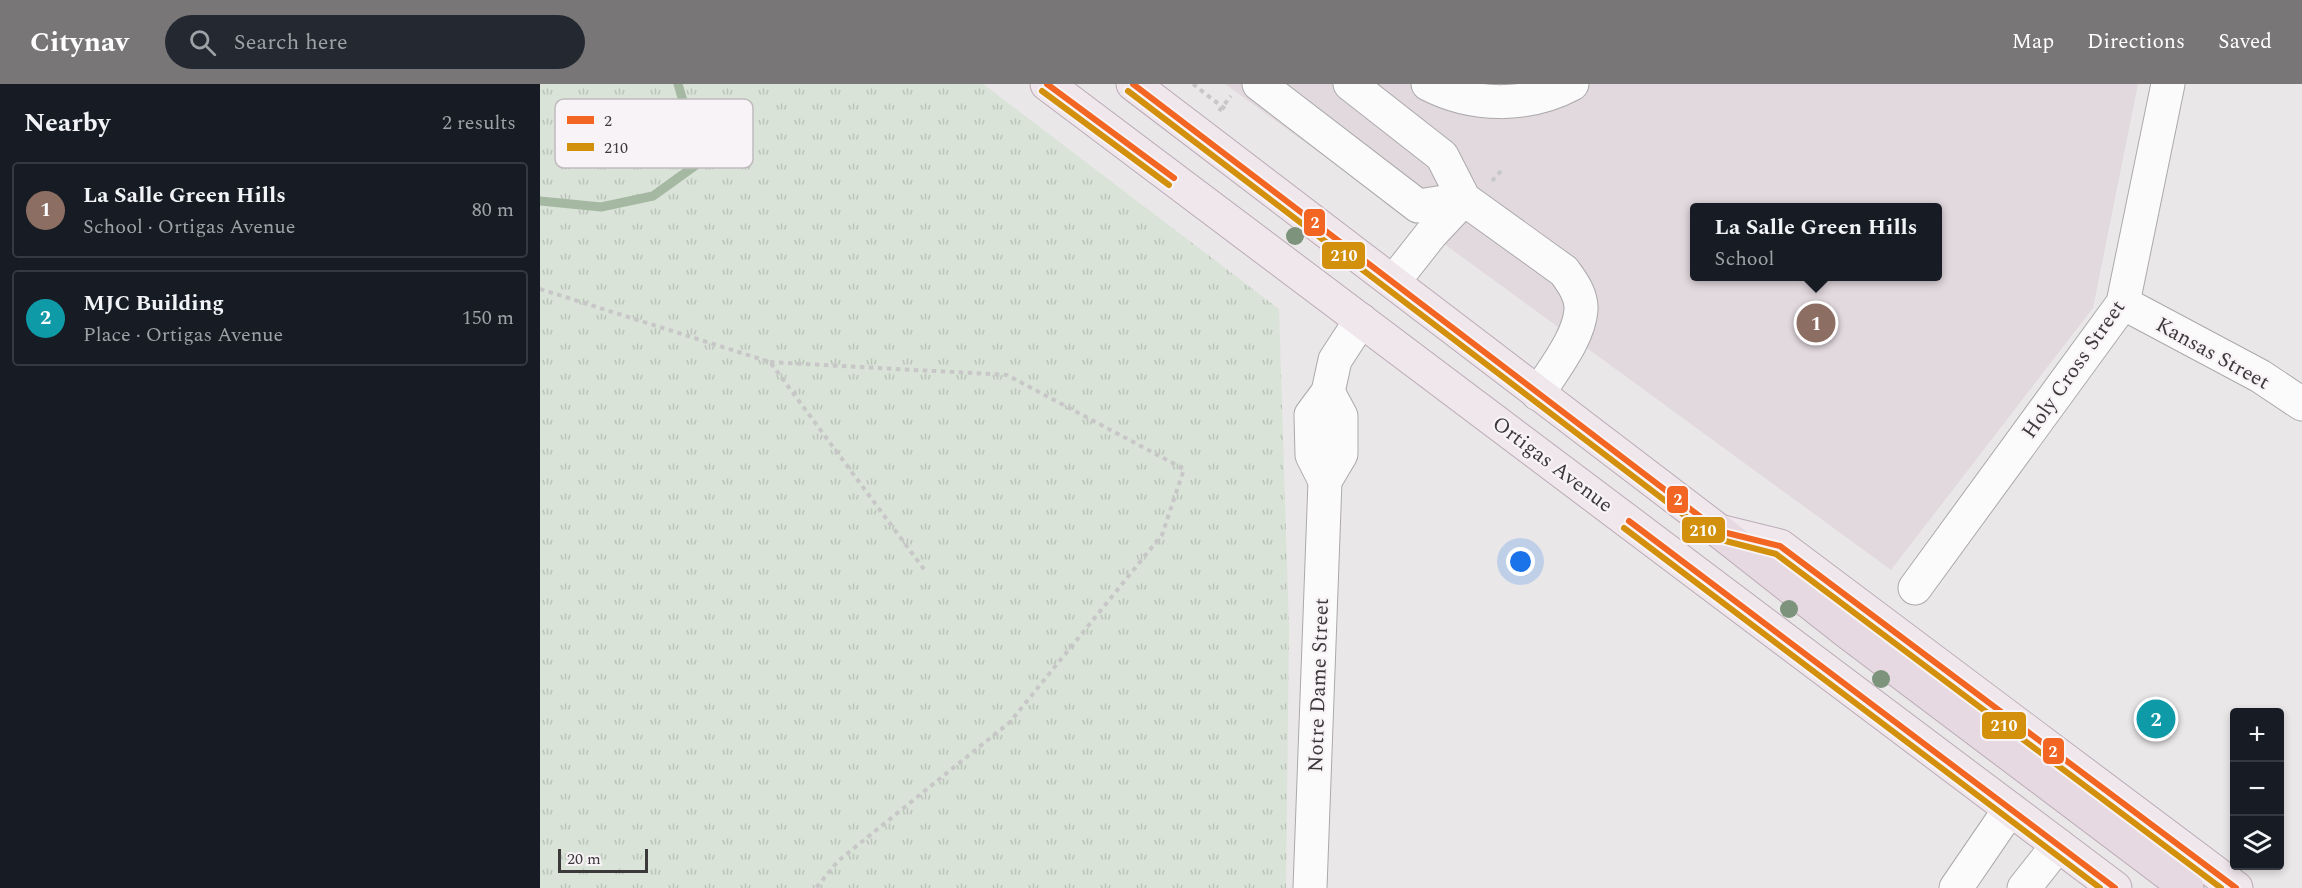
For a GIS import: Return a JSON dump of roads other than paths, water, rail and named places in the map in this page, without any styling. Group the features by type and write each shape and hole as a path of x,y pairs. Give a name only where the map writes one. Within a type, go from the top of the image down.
{"highway":[{"path":"1719,531 1850,634 2187,888"}],"main road":[{"name":"Ortigas Avenue","path":"1047,84 2115,888"},
{"path":"1133,84 1719,531 1780,546 2236,888"}],"street":[{"path":"1350,84 1442,156 1464,199 1564,272 1575,285 1581,309 1572,339 1538,394"},
{"path":"1428,84 1455,95 1482,101 1509,102 1536,98 1572,84"},
{"name":"Holy Cross Street","path":"1916,588 2123,303 2168,84"},
{"path":"1247,88 1418,206 1464,199"},
{"path":"1394,281 1431,234 1464,199"},
{"name":"Kansas Street","path":"2123,303 2260,376 2302,405"},
{"name":"Notre Dame Street","path":"1314,885 1325,481 1312,455 1311,415 1328,392 1335,360 1361,320"},
{"path":"1956,888 2010,809"},
{"path":"2024,888 2058,845"}],"waterway":[{"path":"678,84 682,99"},
{"path":"540,201 601,207 653,196 692,168"}],"place":[{"name":"La Salle Green Hills","path":"1816,323"},
{"name":"MJC Building","path":"2156,719"}]}
